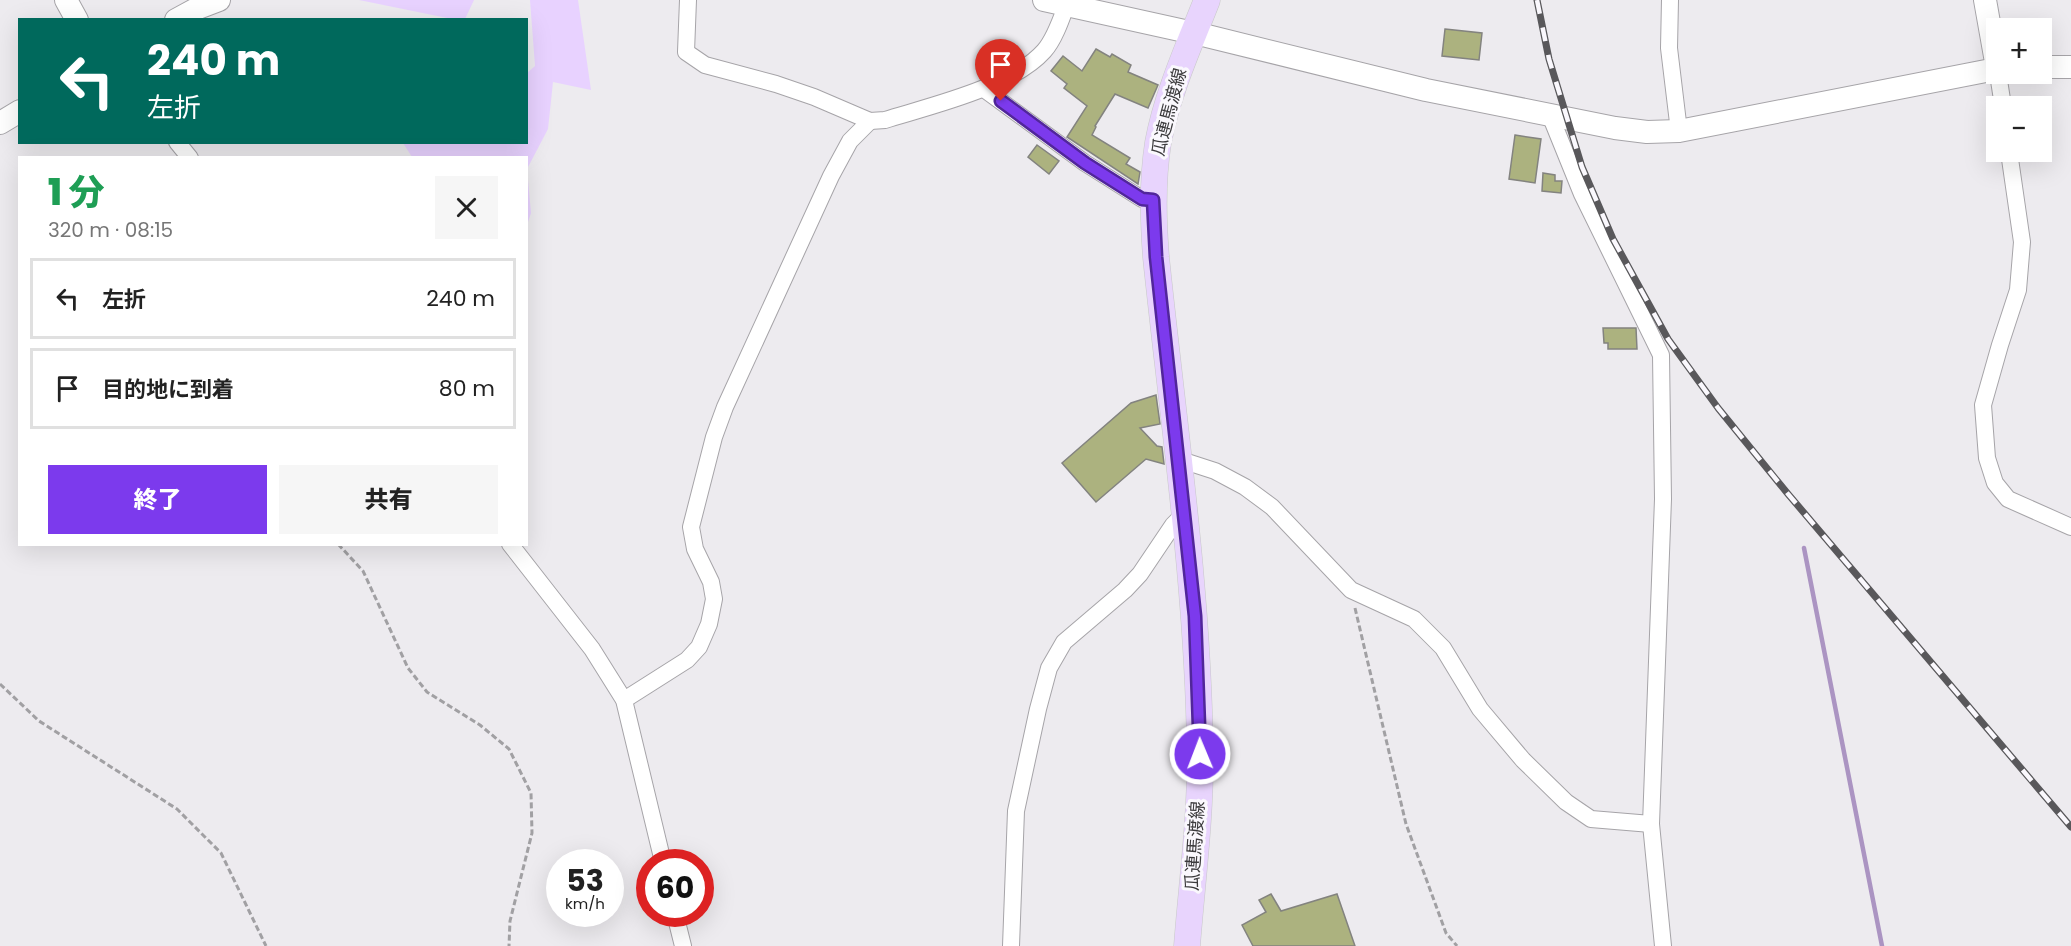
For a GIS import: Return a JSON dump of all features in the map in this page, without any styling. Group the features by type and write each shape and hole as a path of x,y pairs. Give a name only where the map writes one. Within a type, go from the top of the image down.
{"main road":[{"name":"瓜連馬渡線","path":"1187,946 1200,754 1195,616 1156,257 1153,200 1158,142 1165,113 1207,0"}],"street":[{"path":"66,0 76,18"},
{"path":"180,18 219,0"},
{"path":"688,0 686,52 705,65 805,93 870,122 885,120 984,89 1025,67 1045,51 1062,18 1082,5"},
{"path":"1044,0 1082,5 1426,90 1647,132 1679,131 1986,73"},
{"path":"1670,0 1669,48 1679,131"},
{"path":"1985,0 1988,18"},
{"path":"2052,67 2071,67"},
{"path":"984,89 1085,163 1142,199 1153,200"},
{"path":"0,123 18,112"},
{"path":"1550,115 1582,194 1661,355 1663,499 1651,824 1663,946"},
{"path":"624,700 687,660 699,647 709,624 714,599 711,582 695,549 691,527 714,437 725,407 831,176 850,141 870,122"},
{"path":"179,144 188,156"},
{"path":"2010,162 2022,242 2018,290 1983,405 1987,458 1995,483 2008,499 2071,527"},
{"path":"1178,459 1215,471 1254,493 1272,507 1351,590 1414,619 1443,648 1480,710 1523,760 1566,802 1591,819 1651,824"},
{"path":"1011,946 1017,811 1049,668 1064,642 1125,590 1140,574 1173,525 1184,514"},
{"path":"512,546 592,649 624,700 660,849"},
{"path":"678,927 683,946"}],"path":[{"path":"340,546 363,571 408,668 427,692 480,724 509,749 531,793 532,833 510,921 509,946"},
{"path":"1351,590 1406,824 1446,933 1457,946"},
{"path":"0,684 39,721 177,809 222,854 266,946"}],"shaded area":[{"path":"359,0 474,0 465,18 447,18"},
{"path":"530,0 578,0 591,90 553,82 548,129 528,167 528,156 411,156 404,144 528,144 528,72 535,66"},
{"path":"528,180 531,213 528,222"}],"building":[{"path":"1445,29 1482,33 1479,60 1442,56"},
{"path":"1096,49 1110,57 1112,54 1131,65 1128,72 1158,85 1148,108 1115,94 1092,135 1130,158 1126,164 1140,172 1138,184 1067,137 1087,106 1064,88 1067,84 1051,71 1063,56 1082,71"},
{"path":"1515,135 1541,139 1535,183 1509,179"},
{"path":"1037,145 1059,161 1049,174 1028,157"},
{"path":"1543,173 1555,175 1555,181 1562,181 1561,193 1542,191"},
{"path":"1603,328 1636,328 1637,349 1608,349 1608,343 1604,343"},
{"path":"1156,395 1160,424 1140,428 1157,446 1162,447 1164,464 1146,459 1096,502 1062,463 1131,403"},
{"path":"1271,894 1281,911 1337,894 1355,946 1253,946 1242,925 1266,912 1259,900"}],"waterway":[{"path":"1804,548 1882,946"}],"railway":[{"path":"1537,0 1549,59 1582,167 1613,239 1668,339 1718,408 1788,494 2071,827"}],"route":[{"path":"1001,101 1085,163 1142,199 1153,200 1153,228 1195,616 1200,754"}]}
